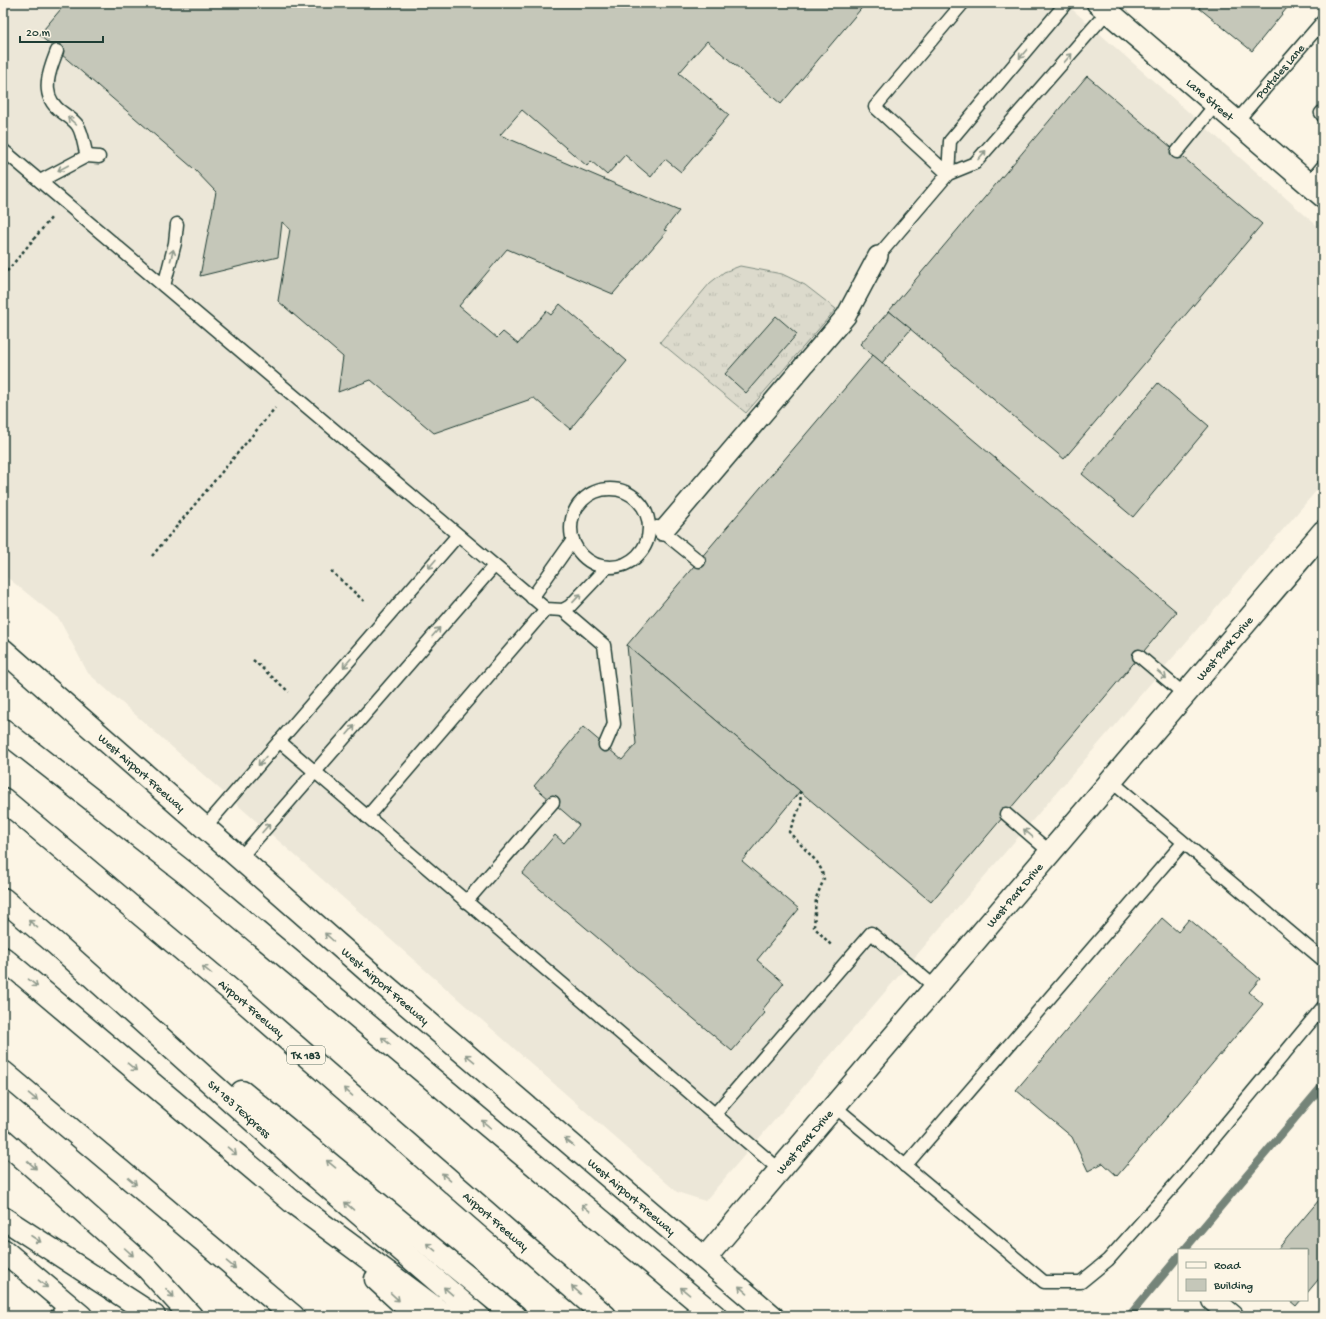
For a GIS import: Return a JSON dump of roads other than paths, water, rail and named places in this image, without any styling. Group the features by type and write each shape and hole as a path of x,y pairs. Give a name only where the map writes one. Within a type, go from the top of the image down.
{"main road":[{"name":"Lane Street","path":"1103,7 1316,190"},
{"name":"West Park Drive","path":"705,1258 1323,532"},
{"name":"West Airport Freeway","path":"3,650 368,971 772,1316"},
{"path":"3,657 40,682"},
{"path":"3,730 192,878 715,1316"},
{"name":"Airport Freeway","path":"3,799 246,1003 605,1316"},
{"name":"SH 183 TEXpress","path":"3,899 56,944 306,1168 478,1316"},
{"path":"56,944 318,1153 515,1316"},
{"path":"3,958 295,1204 416,1316"},
{"path":"3,1072 293,1316"},
{"path":"3,1140 148,1269 191,1316"},
{"path":"295,1204 446,1316"},
{"path":"3,1218 154,1316"},
{"path":"3,1250 68,1312"},
{"path":"1214,1301 1232,1316"}],"street":[{"path":"656,526 846,316 878,256"}],"lane":[{"path":"948,174 875,108 963,3"},
{"path":"948,174 950,141 1066,3"},
{"path":"878,256 948,174 975,163 1103,7"},
{"name":"Portales Lane","path":"1236,122 1323,21"},
{"path":"58,51 48,76 50,98 56,107 78,126 87,156"},
{"path":"1177,152 1216,104"},
{"path":"1323,111 1321,113 1323,116"},
{"path":"3,150 546,609 563,610 570,606 607,567"},
{"path":"40,181 87,156 99,157"},
{"path":"1316,190 1323,166"},
{"path":"164,286 175,243 177,224"},
{"path":"656,526 649,533 645,546 637,556 618,566 607,567 587,559 580,551 574,540 571,528 573,515 579,504 588,495 600,490 612,489 624,491 636,498 656,526 699,561"},
{"path":"206,827 458,535"},
{"path":"532,598 574,540"},
{"path":"240,858 494,566"},
{"path":"367,817 546,609"},
{"path":"563,610 604,645 614,724 605,745"},
{"path":"1139,656 1184,694"},
{"path":"279,741 780,1170"},
{"path":"1111,781 1323,960"},
{"path":"466,902 553,802"},
{"path":"1006,814 1050,852"},
{"path":"905,1166 1183,843"},
{"path":"715,1114 871,933 935,987"},
{"path":"834,1106 1044,1282 1081,1282 1108,1260 1180,1179 1323,1007"}],"waterway":[{"path":"1185,1249 1323,1085"},
{"path":"1129,1316 1178,1257"}]}
